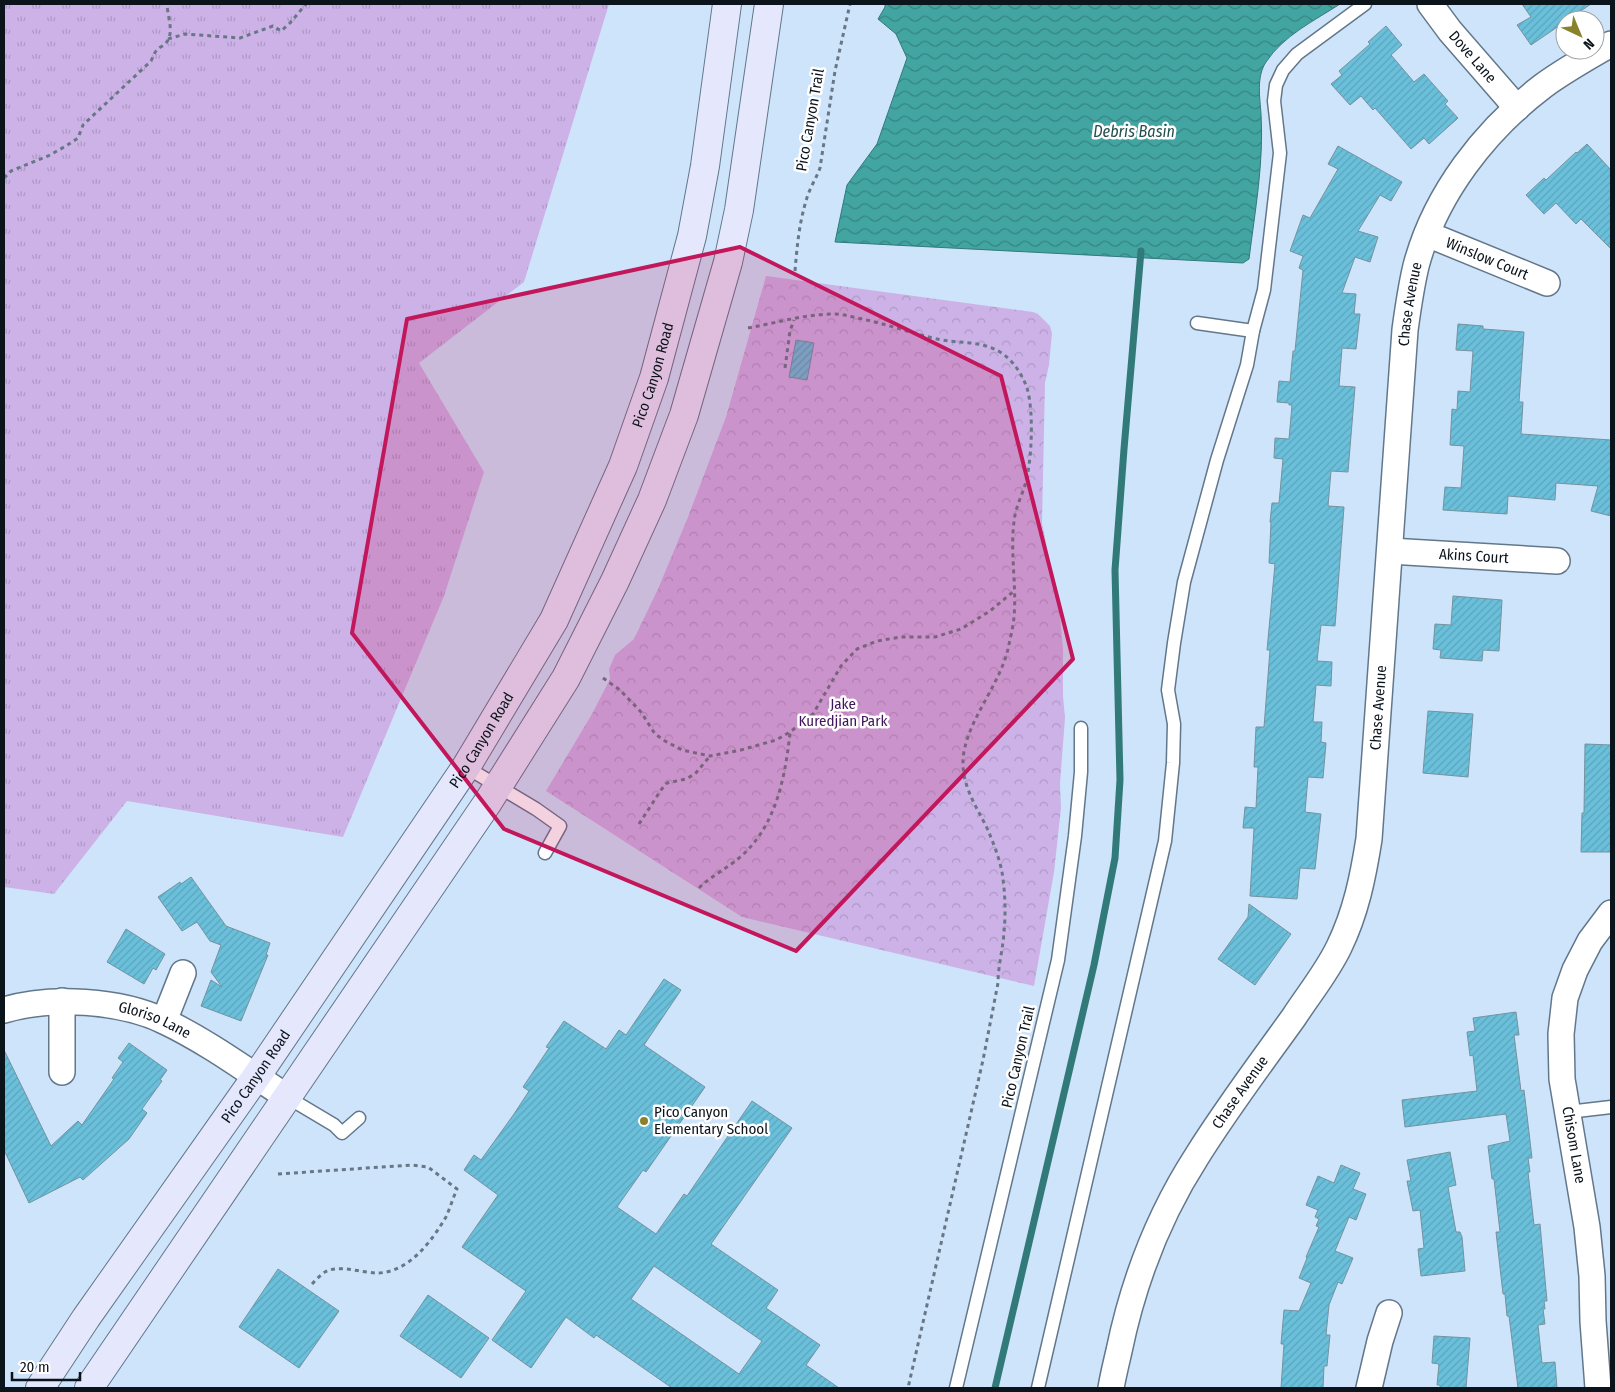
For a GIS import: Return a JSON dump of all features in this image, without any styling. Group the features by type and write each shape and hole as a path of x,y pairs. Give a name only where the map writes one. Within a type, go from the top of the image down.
{"main road":[{"name":"Pico Canyon Road","path":"40,1388 98,1302 256,1078 466,767 554,620 623,466 654,378 692,236 705,166 727,4"},
{"path":"89,1388 498,787 566,678 616,581 652,500 684,415 728,262 738,218 769,4"}],"street":[{"name":"Dove Lane","path":"1430,4 1450,31 1517,108"},
{"name":"Chase Avenue","path":"1111,1388 1136,1285 1154,1237 1175,1194 1214,1130 1339,949 1354,912 1364,877 1369,839 1405,330 1410,291 1416,265 1427,234 1445,198 1466,165 1487,138 1517,108 1544,86 1575,64 1611,44"},
{"name":"Winslow Court","path":"1427,234 1547,283"},
{"name":"Akins Court","path":"1390,551 1557,562"},
{"name":"Chisom Lane","path":"1598,1388 1593,1331 1592,1276 1587,1228 1562,1078 1561,1034 1566,998 1576,970 1590,941 1611,913"},
{"path":"164,1021 182,973"},
{"name":"Gloriso Lane","path":"4,1010 28,1003 62,1001 113,1006 138,1012 164,1021 231,1060 287,1097"},
{"path":"62,1001 62,1072"},
{"path":"1369,1388 1389,1313"}],"lane":[{"path":"1038,1388 1166,841 1173,763 1174,724 1168,690 1184,582 1217,460 1247,364 1253,331 1264,290 1280,153 1274,101 1276,85 1283,70 1297,54 1366,4"},
{"path":"1197,323 1253,331"},
{"name":"Pico Canyon Trail","path":"956,1388 1058,960 1076,827 1081,772 1080,728"},
{"path":"466,767 536,809 560,826 545,854"},
{"path":"287,1097 334,1125 342,1133 359,1118"},
{"path":"1568,1112 1611,1107"}],"path":[{"path":"4,178 11,171 48,156 78,138 83,126 151,60 156,50 166,43 170,21 167,4"},
{"path":"168,39 185,34 240,38 273,26 281,31 306,4"},
{"name":"Pico Canyon Trail","path":"795,271 800,226 806,198 820,168 835,71 850,4"},
{"path":"748,328 810,315 837,314 863,319 940,340 973,342 994,348 1004,354 1014,364 1027,390 1032,413 1029,466 1026,483 1015,514 1014,618 1008,651 998,678 967,740 963,758 964,775 970,797 995,846 1002,872 1005,916 998,983 983,1060 908,1388"},
{"path":"785,368 790,332 794,319"},
{"path":"603,678 620,690 641,712 656,734 665,742 682,750 710,756 741,750 776,740 790,732 813,714 841,666 857,649 885,640 901,637 935,637 961,629 990,612 1014,590"},
{"path":"699,888 747,851 764,828 775,808 782,781 790,732"},
{"path":"639,824 667,783 686,779 694,774 710,756"},
{"path":"278,1174 412,1165 428,1167 457,1188 446,1216 424,1249 410,1262 379,1273 334,1269 324,1272 311,1286"}],"highlighted area":[{"path":"740,247 1001,376 1073,659 796,951 504,829 352,633 407,319"}],"green space":[{"path":"4,4 609,4 524,282 419,363 484,472 444,596 343,837 127,801 54,894 4,887"},
{"name":"Jake Kuredjian Park","path":"766,276 1033,312 1038,314 1050,326 1052,333 1045,383 1042,523 1059,606 1063,649 1065,718 1060,784 1061,808 1054,872 1034,986 742,917 546,791 592,714 610,679 609,669 615,655 634,639 658,589 726,417"}],"water":[{"name":"Debris Basin","path":"885,4 1340,4 1290,36 1273,52 1263,68 1259,88 1262,132 1258,186 1249,259 1243,263 835,242 847,185 877,144 907,58 896,34 878,19"}],"building":[{"path":"1522,4 1591,4 1582,10 1555,10 1555,29 1531,45 1517,25 1531,17"},
{"path":"1386,26 1402,45 1391,55 1414,82 1424,74 1448,101 1445,104 1458,118 1429,144 1424,138 1411,149 1375,108 1373,110 1361,96 1350,105 1331,84 1342,75 1339,71 1370,44 1368,42"},
{"path":"1587,144 1611,170 1611,249 1581,219 1576,224 1556,203 1544,214 1526,195"},
{"path":"1338,146 1402,182 1391,201 1380,195 1358,231 1378,237 1370,262 1355,257 1342,293 1356,294 1354,314 1360,314 1356,349 1342,348 1339,386 1355,387 1348,472 1331,471 1328,506 1344,507 1335,626 1321,625 1317,661 1332,662 1331,686 1316,685 1313,722 1322,722 1321,742 1326,743 1323,778 1308,777 1305,812 1321,814 1315,869 1300,868 1297,899 1250,896 1254,828 1243,828 1245,807 1256,808 1258,767 1254,767 1256,727 1264,727 1270,650 1267,650 1275,564 1269,563 1270,522 1272,503 1279,503 1283,459 1274,458 1275,438 1289,439 1292,405 1277,402 1279,381 1290,382 1303,270 1299,268 1303,256 1290,251 1303,215 1310,218 1338,169 1328,164"},
{"path":"1458,324 1483,326 1483,329 1524,332 1519,402 1523,402 1521,434 1611,440 1611,516 1591,511 1598,486 1556,483 1555,500 1508,496 1507,514 1443,510 1445,487 1461,488 1464,446 1450,445 1452,409 1457,410 1458,391 1470,392 1473,351 1456,350"},
{"path":"796,340 814,343 807,380 789,377"},
{"path":"1453,596 1502,600 1499,651 1483,650 1482,661 1440,658 1441,650 1433,649 1435,624 1451,625"},
{"path":"1428,711 1473,714 1468,777 1423,773"},
{"path":"1585,744 1611,745 1611,852 1581,852 1582,813 1584,813"},
{"path":"191,877 226,926 270,943 266,955 268,955 241,1021 201,1006 211,980 222,987 211,972 221,945 210,941 197,922 182,931 158,897"},
{"path":"1249,904 1291,934 1255,985 1218,959 1248,917"},
{"path":"126,929 165,954 156,970 153,968 144,984 107,962"},
{"path":"664,979 681,990 644,1045 705,1087 646,1172 643,1170 617,1207 656,1234 684,1194 687,1196 752,1101 792,1128 711,1244 778,1290 766,1308 820,1345 806,1365 839,1388 672,1388 596,1335 594,1338 566,1317 531,1368 492,1340 526,1291 462,1247 498,1195 464,1170 474,1155 481,1160 514,1114 529,1091 523,1087 549,1048 546,1047 564,1021 606,1049 619,1030 626,1035","holes":["654,1266 762,1341 739,1374 631,1299"]},
{"path":"1516,1012 1519,1035 1514,1035 1521,1091 1524,1090 1532,1158 1528,1158 1530,1172 1528,1172 1534,1225 1540,1224 1547,1301 1544,1301 1545,1309 1543,1309 1545,1324 1538,1325 1542,1363 1555,1362 1557,1388 1518,1388 1509,1316 1507,1316 1505,1294 1503,1294 1496,1232 1500,1232 1488,1146 1510,1141 1506,1114 1405,1127 1402,1100 1477,1091 1473,1055 1470,1056 1467,1032 1475,1031 1473,1018"},
{"path":"129,1043 167,1070 160,1080 162,1081 142,1109 147,1113 129,1139 83,1180 80,1177 29,1203 4,1150 4,1050 51,1146 78,1121 82,1125 114,1079 112,1078 123,1062 118,1058"},
{"path":"1450,1152 1456,1185 1448,1187 1456,1232 1460,1232 1462,1237 1465,1271 1421,1276 1418,1249 1424,1248 1420,1210 1413,1211 1407,1181 1411,1181 1407,1160"},
{"path":"1341,1165 1360,1173 1353,1189 1366,1194 1356,1220 1349,1217 1335,1251 1353,1258 1342,1284 1338,1282 1329,1305 1326,1335 1330,1335 1327,1366 1324,1366 1323,1388 1281,1388 1284,1344 1281,1344 1284,1310 1299,1311 1311,1283 1299,1278 1319,1227 1316,1226 1319,1219 1315,1217 1318,1210 1306,1205 1318,1176 1334,1183"},
{"path":"278,1269 339,1311 299,1368 239,1327"},
{"path":"428,1295 489,1338 461,1378 400,1336"},
{"path":"1434,1336 1470,1338 1466,1388 1440,1388 1440,1385 1437,1385 1439,1364 1432,1363"}],"waterway":[{"path":"995,1388 1094,965 1115,858 1120,780 1115,570 1141,251"}],"place":[{"name":"Pico Canyon Elementary School","path":"644,1121"}]}
